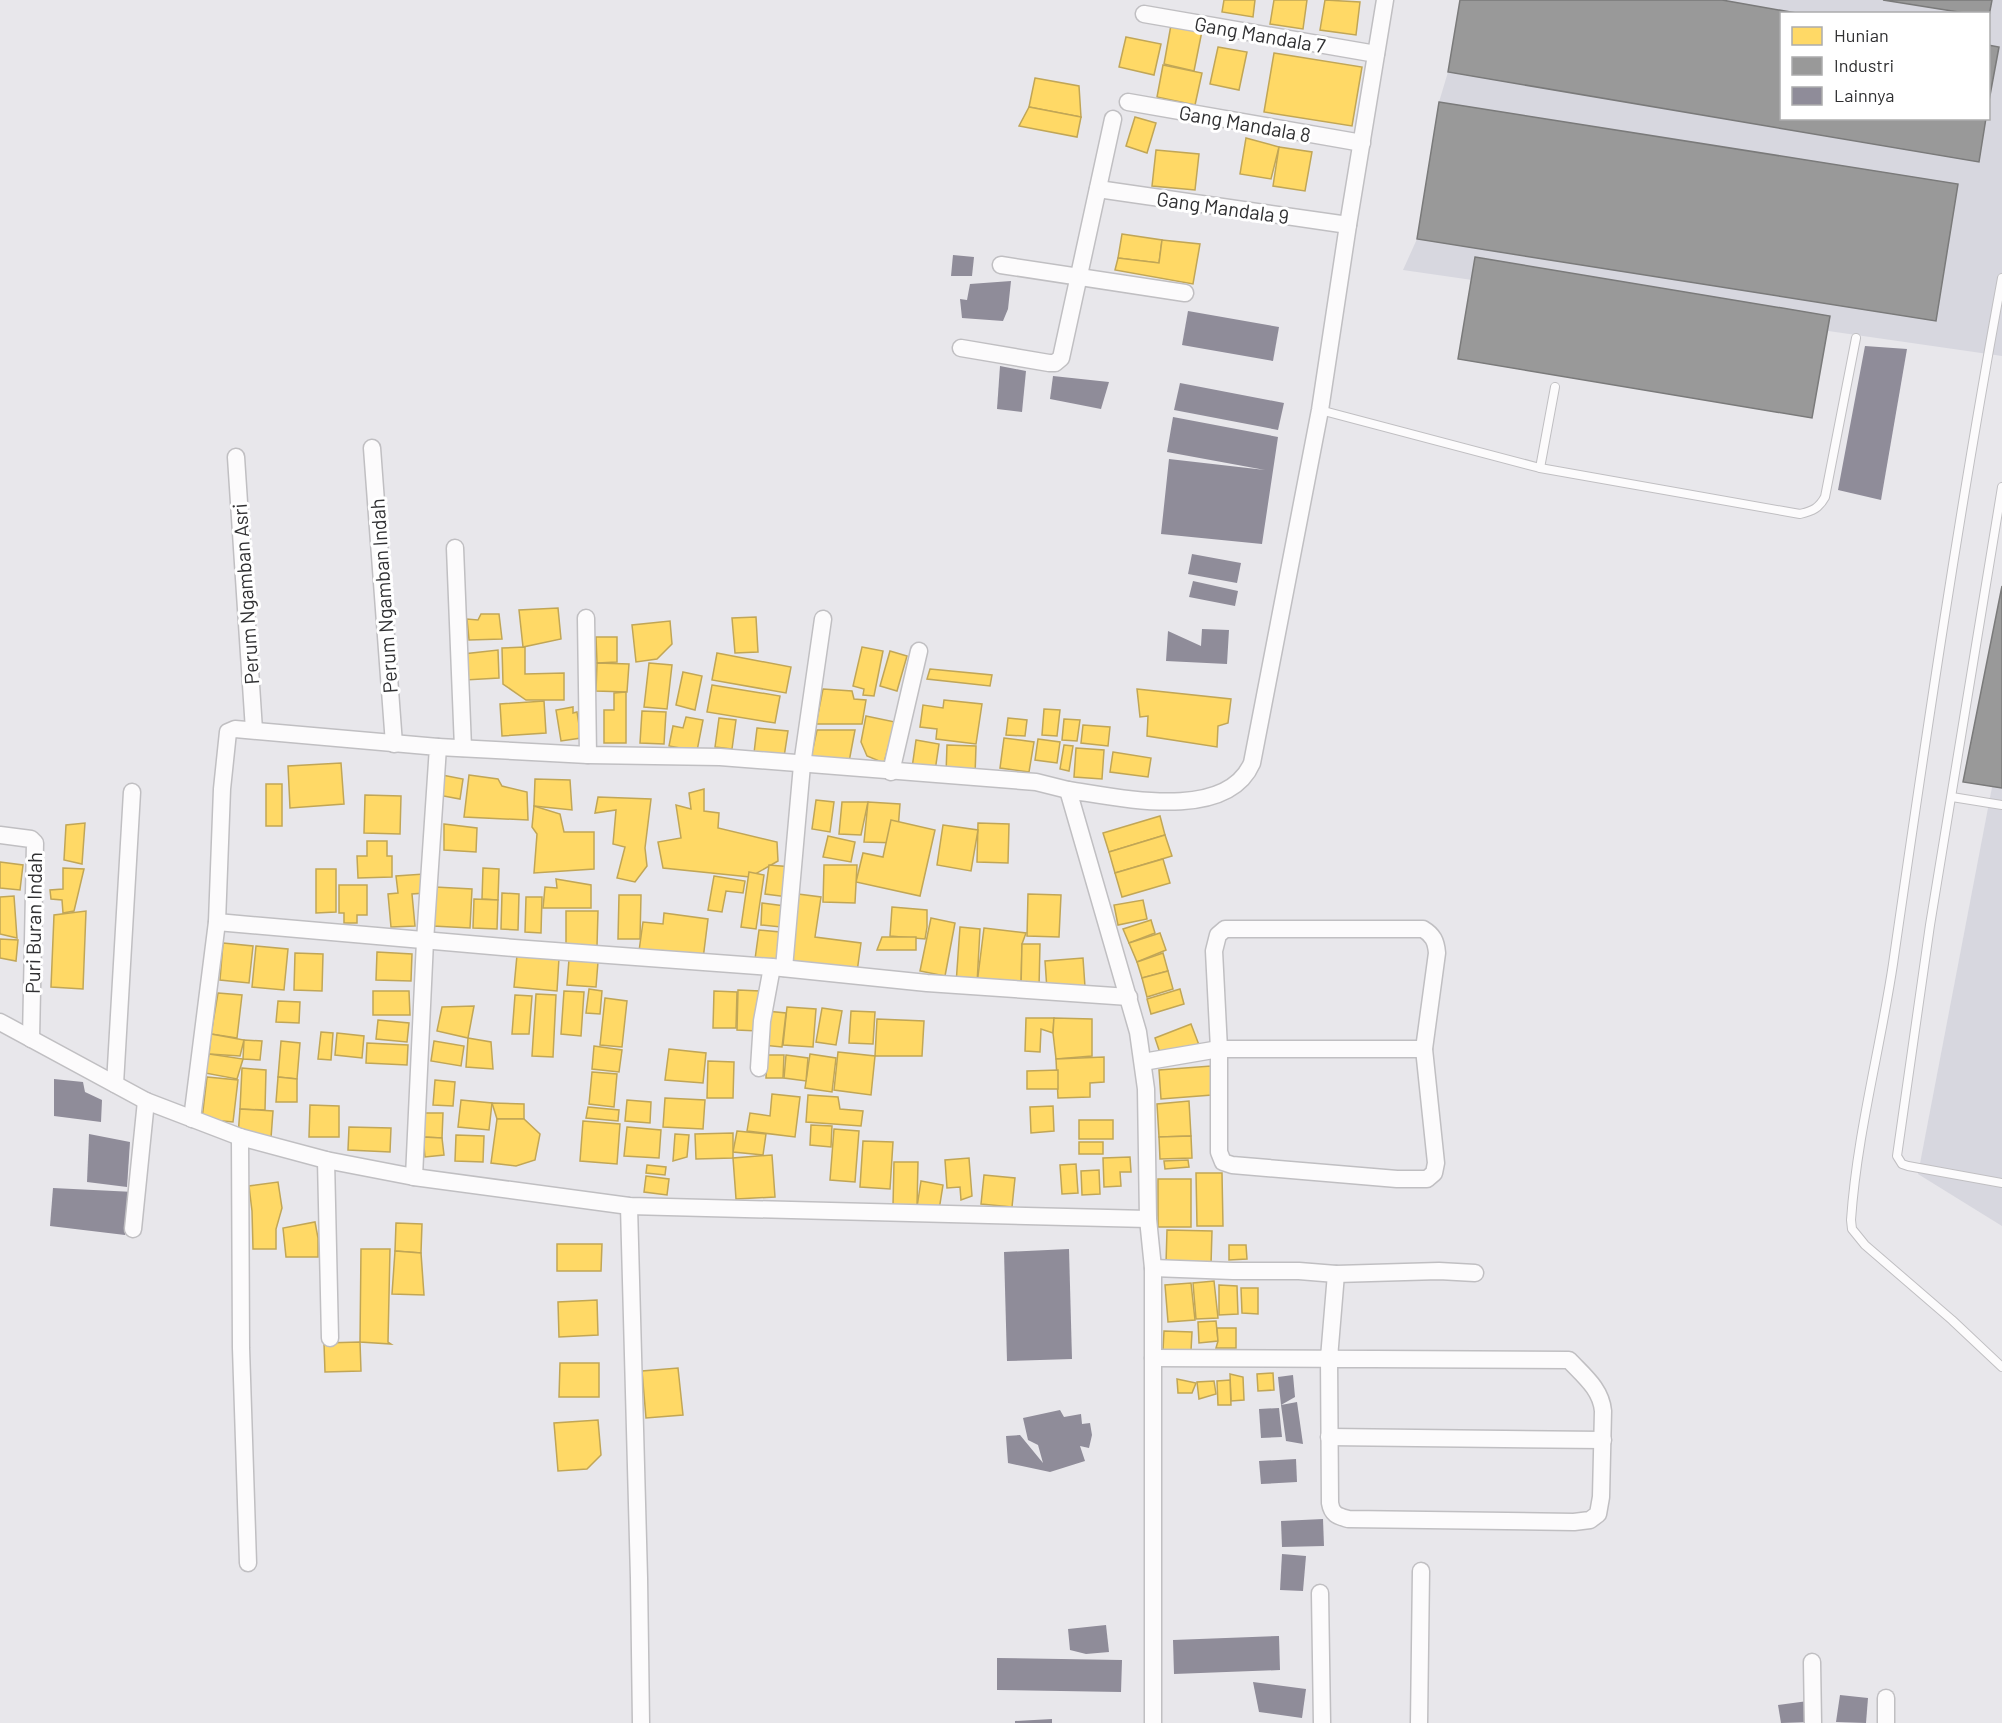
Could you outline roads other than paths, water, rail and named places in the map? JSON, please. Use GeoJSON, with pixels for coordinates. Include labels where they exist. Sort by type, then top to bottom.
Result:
{"type":"FeatureCollection","features":[{"type":"Feature","properties":{"kind":"street"},"geometry":{"type":"LineString","coordinates":[[192,1119],[217,922],[226,734],[231,730],[254,730],[438,747],[588,755],[720,757],[1028,781],[1068,790],[1167,803],[1209,797],[1234,784],[1248,772],[1252,763],[1320,410],[1385,0]]}},
{"type":"Feature","properties":{"kind":"street","name":"Gang Mandala 7"},"geometry":{"type":"LineString","coordinates":[[1144,15],[1377,54]]}},
{"type":"Feature","properties":{"kind":"street","name":"Gang Mandala 8"},"geometry":{"type":"LineString","coordinates":[[1128,102],[1362,143]]}},
{"type":"Feature","properties":{"kind":"street"},"geometry":{"type":"LineString","coordinates":[[962,348],[1055,363],[1062,358],[1113,119]]}},
{"type":"Feature","properties":{"kind":"street","name":"Gang Mandala 9"},"geometry":{"type":"LineString","coordinates":[[1098,189],[1348,225]]}},
{"type":"Feature","properties":{"kind":"street"},"geometry":{"type":"LineString","coordinates":[[1001,266],[1185,293]]}},
{"type":"Feature","properties":{"kind":"street","name":"Perum Ngamban Indah"},"geometry":{"type":"LineString","coordinates":[[372,448],[394,744]]}},
{"type":"Feature","properties":{"kind":"street","name":"Perum Ngamban Asri"},"geometry":{"type":"LineString","coordinates":[[236,457],[254,730]]}},
{"type":"Feature","properties":{"kind":"street"},"geometry":{"type":"LineString","coordinates":[[455,548],[463,748]]}},
{"type":"Feature","properties":{"kind":"street"},"geometry":{"type":"LineString","coordinates":[[586,618],[588,755]]}},
{"type":"Feature","properties":{"kind":"street"},"geometry":{"type":"LineString","coordinates":[[759,1068],[762,1022],[778,967],[802,765],[823,619]]}},
{"type":"Feature","properties":{"kind":"street"},"geometry":{"type":"LineString","coordinates":[[891,771],[919,651]]}},
{"type":"Feature","properties":{"kind":"street"},"geometry":{"type":"LineString","coordinates":[[414,1177],[425,941],[438,747]]}},
{"type":"Feature","properties":{"kind":"street"},"geometry":{"type":"LineString","coordinates":[[1068,790],[1129,997],[1138,1032],[1146,1089],[1148,1219],[1153,1268],[1154,1358],[1153,1723]]}},
{"type":"Feature","properties":{"kind":"street"},"geometry":{"type":"LineString","coordinates":[[115,1084],[132,792]]}},
{"type":"Feature","properties":{"kind":"street","name":"Puri Buran Indah"},"geometry":{"type":"LineString","coordinates":[[0,835],[31,839],[35,843],[31,1039]]}},
{"type":"Feature","properties":{"kind":"street"},"geometry":{"type":"LineString","coordinates":[[217,922],[425,941],[778,967],[927,983],[1129,997]]}},
{"type":"Feature","properties":{"kind":"street"},"geometry":{"type":"LineString","coordinates":[[1225,929],[1423,930],[1431,934],[1437,946],[1437,953],[1424,1048],[1436,1163],[1434,1173],[1427,1179],[1397,1179],[1232,1165],[1223,1162],[1218,1152],[1219,1049],[1214,951],[1218,935],[1225,929]]}},
{"type":"Feature","properties":{"kind":"street"},"geometry":{"type":"LineString","coordinates":[[0,1022],[146,1101],[240,1137],[326,1160],[414,1177],[629,1206],[1148,1219]]}},
{"type":"Feature","properties":{"kind":"street"},"geometry":{"type":"LineString","coordinates":[[1143,1062],[1219,1049],[1424,1048]]}},
{"type":"Feature","properties":{"kind":"street"},"geometry":{"type":"LineString","coordinates":[[133,1229],[146,1101]]}},
{"type":"Feature","properties":{"kind":"street"},"geometry":{"type":"LineString","coordinates":[[240,1137],[241,1348],[248,1563]]}},
{"type":"Feature","properties":{"kind":"street"},"geometry":{"type":"LineString","coordinates":[[326,1160],[330,1338]]}},
{"type":"Feature","properties":{"kind":"street"},"geometry":{"type":"LineString","coordinates":[[629,1206],[641,1723]]}},
{"type":"Feature","properties":{"kind":"street"},"geometry":{"type":"LineString","coordinates":[[1153,1268],[1336,1274],[1439,1271],[1475,1273]]}},
{"type":"Feature","properties":{"kind":"street"},"geometry":{"type":"LineString","coordinates":[[1154,1358],[1329,1358],[1569,1360],[1596,1388],[1602,1399],[1603,1440],[1601,1497],[1598,1514],[1590,1520],[1348,1520],[1331,1511],[1329,1358],[1336,1274]]}},
{"type":"Feature","properties":{"kind":"street"},"geometry":{"type":"LineString","coordinates":[[1329,1437],[1603,1440]]}},
{"type":"Feature","properties":{"kind":"street"},"geometry":{"type":"LineString","coordinates":[[1419,1723],[1421,1571]]}},
{"type":"Feature","properties":{"kind":"street"},"geometry":{"type":"LineString","coordinates":[[1320,1593],[1322,1723]]}},
{"type":"Feature","properties":{"kind":"street"},"geometry":{"type":"LineString","coordinates":[[1812,1662],[1814,1723]]}},
{"type":"Feature","properties":{"kind":"street"},"geometry":{"type":"LineString","coordinates":[[1886,1698],[1886,1723]]}},
{"type":"Feature","properties":{"kind":"lane"},"geometry":{"type":"LineString","coordinates":[[2002,278],[1959,525],[1892,969],[1859,1154],[1851,1220],[1852,1229],[1865,1245],[1952,1320],[2002,1367]]}},
{"type":"Feature","properties":{"kind":"lane"},"geometry":{"type":"LineString","coordinates":[[1320,410],[1540,468],[1800,514],[1814,511],[1825,497],[1856,338]]}},
{"type":"Feature","properties":{"kind":"lane"},"geometry":{"type":"LineString","coordinates":[[1540,468],[1555,387]]}},
{"type":"Feature","properties":{"kind":"lane"},"geometry":{"type":"LineString","coordinates":[[2002,487],[1930,925],[1897,1155],[1902,1164],[1908,1166],[2002,1183]]}},
{"type":"Feature","properties":{"kind":"lane"},"geometry":{"type":"LineString","coordinates":[[1952,797],[2002,805]]}}]}
